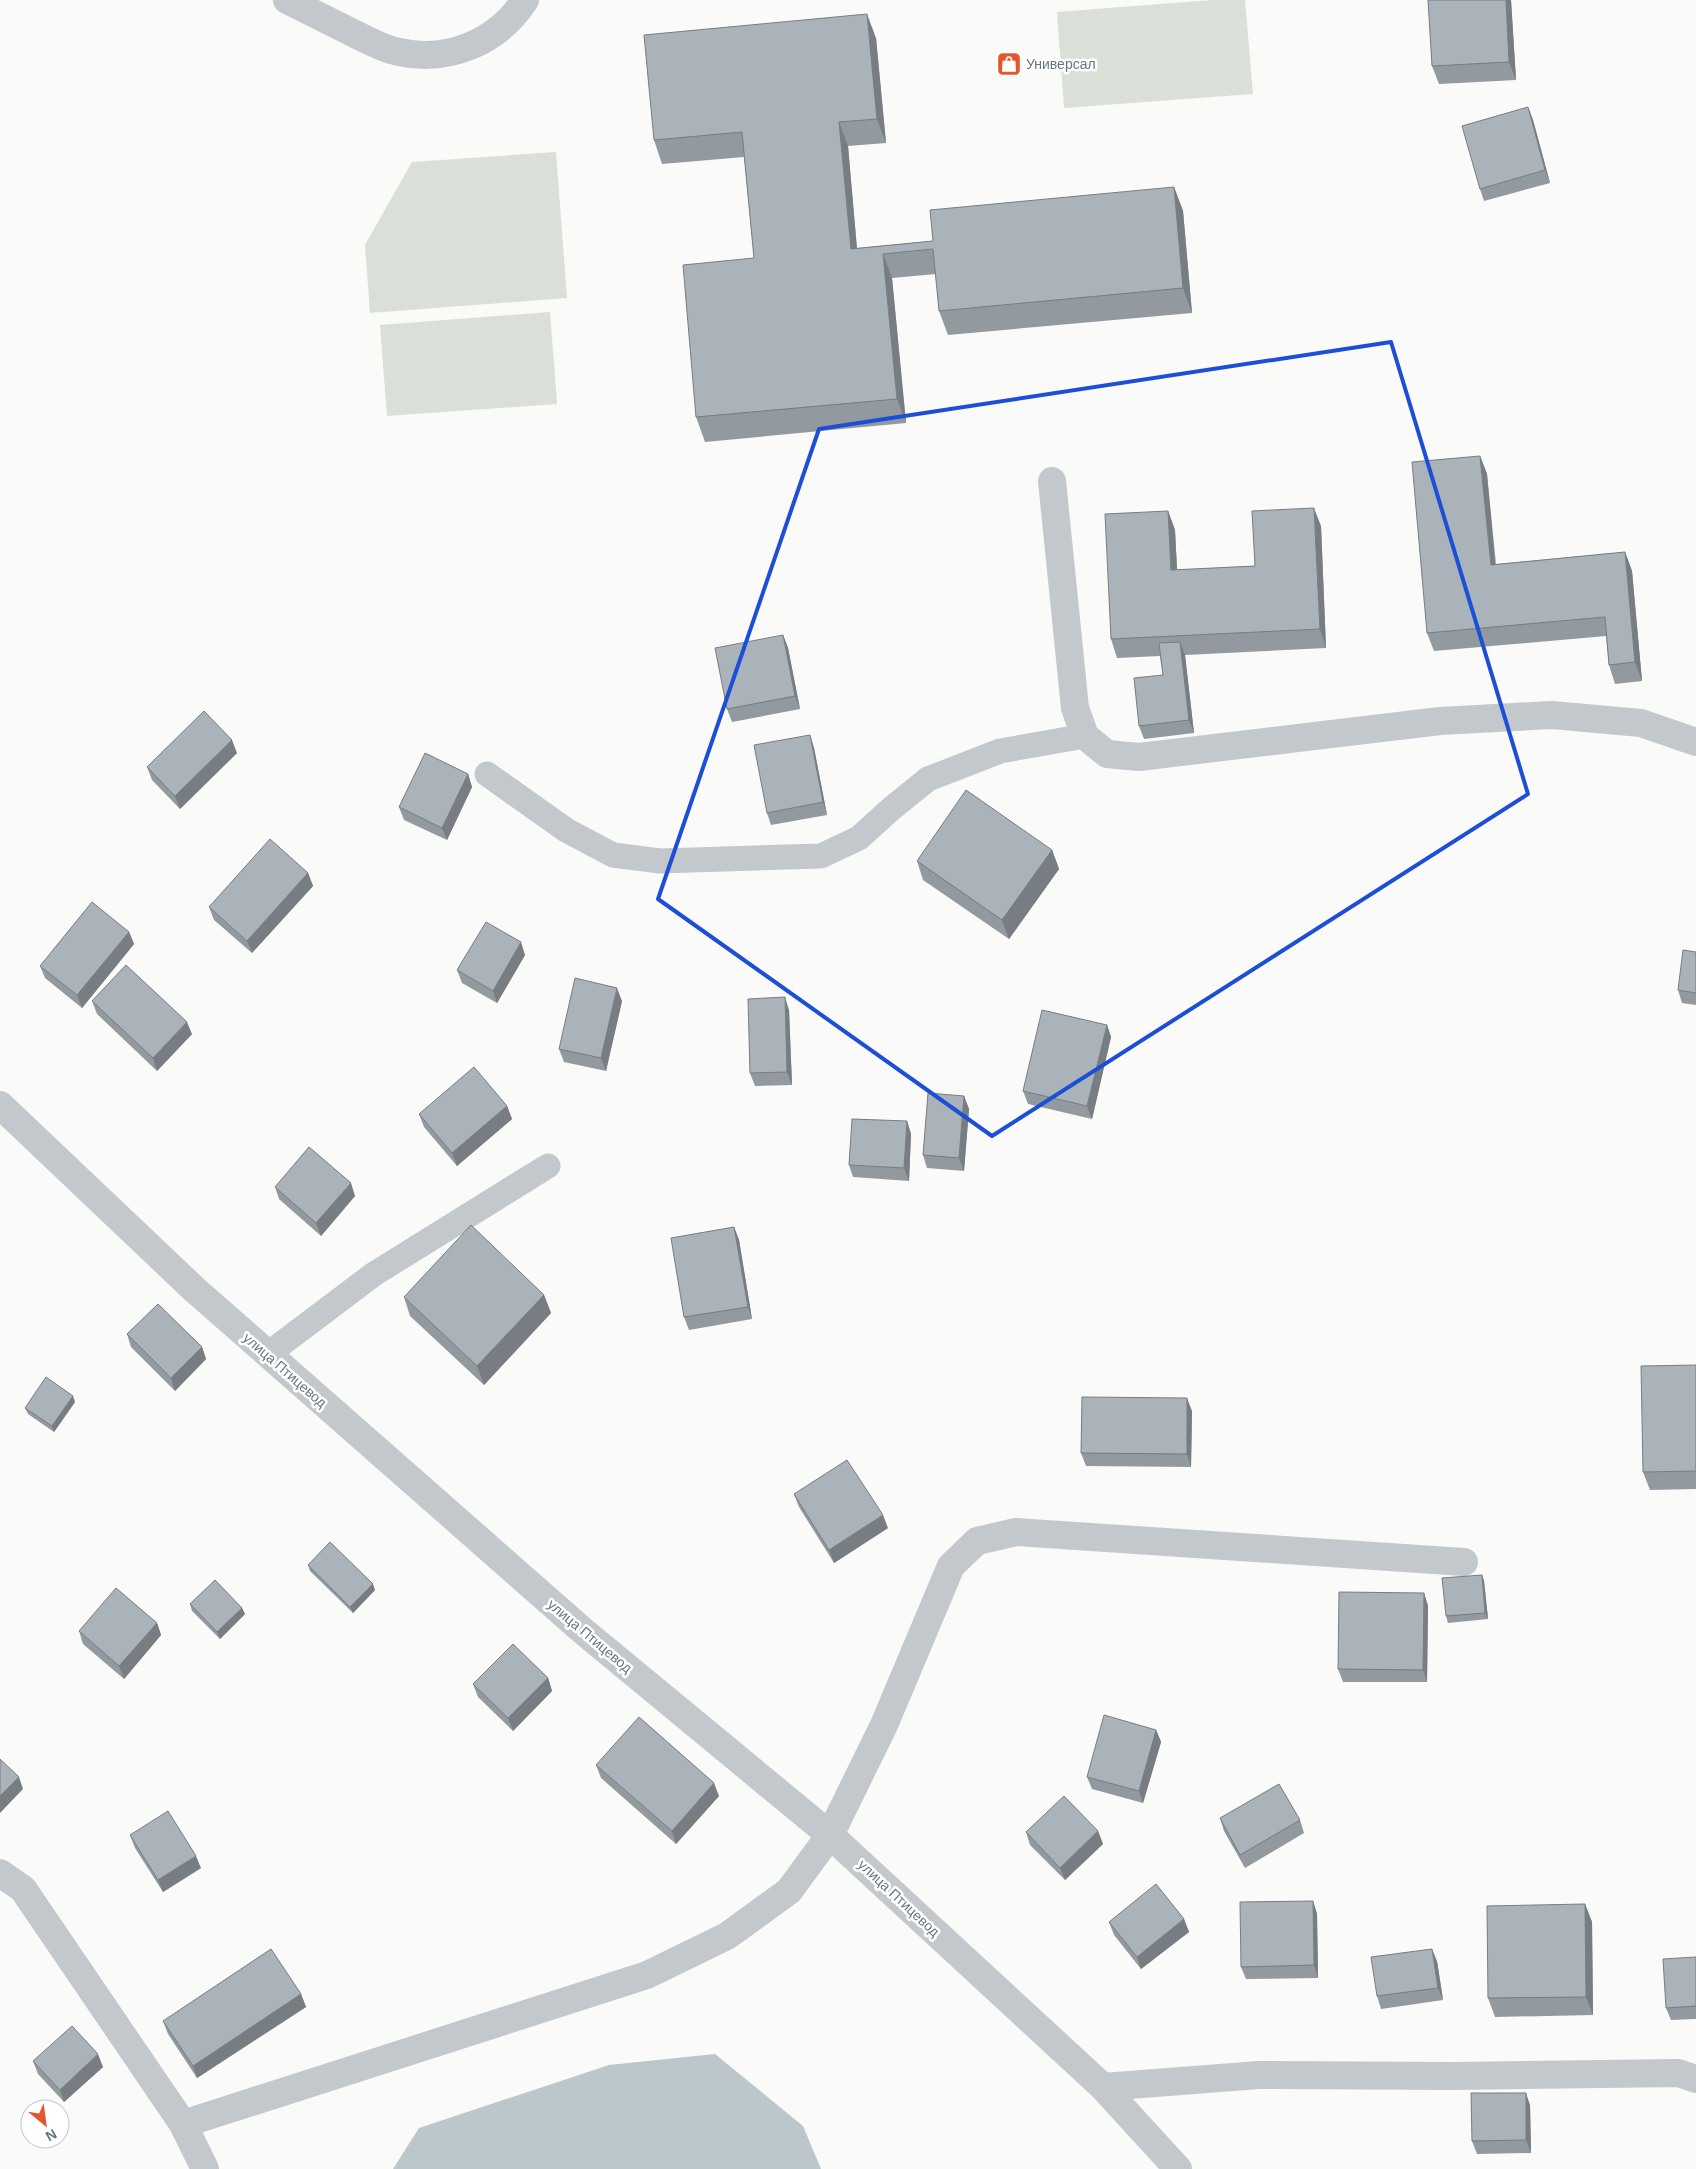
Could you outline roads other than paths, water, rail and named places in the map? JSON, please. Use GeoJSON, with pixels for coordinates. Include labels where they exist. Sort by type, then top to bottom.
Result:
{"type":"FeatureCollection","features":[{"type":"Feature","properties":{"kind":"street"},"geometry":{"type":"LineString","coordinates":[[287,0],[373,43],[398,52],[424,55],[450,53],[475,45],[498,32],[517,13],[526,0]]}},
{"type":"Feature","properties":{"kind":"street"},"geometry":{"type":"LineString","coordinates":[[1052,481],[1075,708],[1085,736],[1107,754],[1139,757],[1440,722],[1552,715],[1641,723],[1696,742]]}},
{"type":"Feature","properties":{"kind":"street","name":"улица Птицевод"},"geometry":{"type":"LineString","coordinates":[[0,1105],[194,1290],[583,1631],[830,1835],[1103,2087],[1178,2169]]}},
{"type":"Feature","properties":{"kind":"street"},"geometry":{"type":"LineString","coordinates":[[183,2124],[647,1975],[727,1936],[789,1891],[830,1835],[884,1725],[951,1566],[977,1541],[1016,1532],[1464,1562]]}},
{"type":"Feature","properties":{"kind":"street"},"geometry":{"type":"LineString","coordinates":[[0,1873],[23,1889],[183,2124],[205,2169]]}},
{"type":"Feature","properties":{"kind":"street"},"geometry":{"type":"LineString","coordinates":[[1103,2087],[1259,2075],[1453,2076],[1678,2073],[1696,2079]]}},
{"type":"Feature","properties":{"kind":"lane"},"geometry":{"type":"LineString","coordinates":[[487,774],[566,830],[613,855],[660,861],[821,856],[859,838],[928,779],[1000,751],[1085,736]]}},
{"type":"Feature","properties":{"kind":"lane"},"geometry":{"type":"LineString","coordinates":[[268,1354],[374,1274],[548,1166]]}},
{"type":"Feature","properties":{"kind":"place","name":"Универсал"},"geometry":{"type":"Point","coordinates":[1009,64]}}]}
